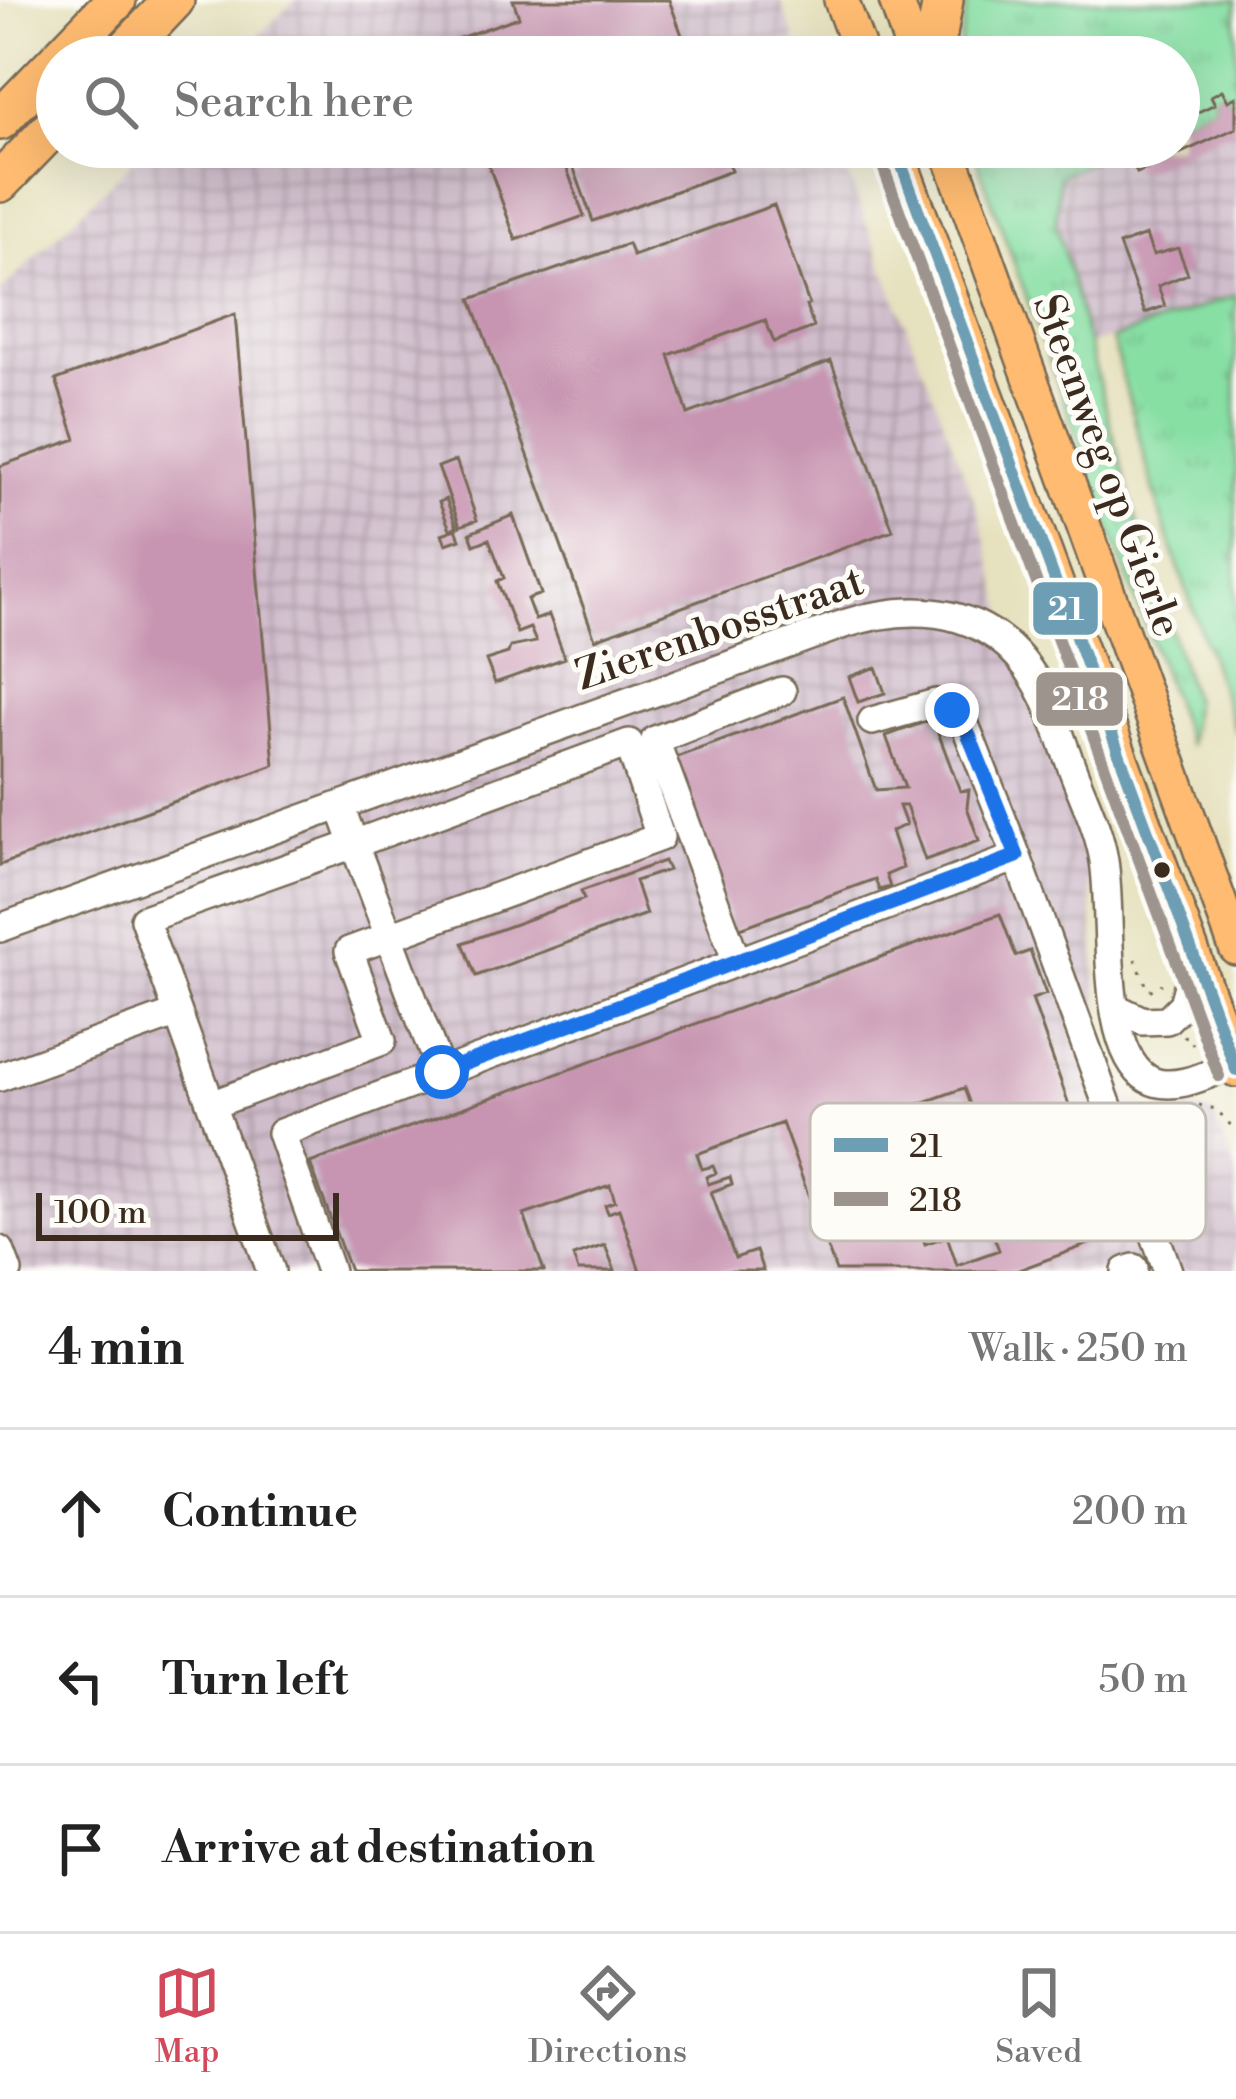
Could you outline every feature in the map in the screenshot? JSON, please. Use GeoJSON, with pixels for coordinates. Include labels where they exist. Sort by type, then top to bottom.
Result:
{"type":"FeatureCollection","features":[{"type":"Feature","properties":{"kind":"highway"},"geometry":{"type":"LineString","coordinates":[[81,36],[116,0]]}},
{"type":"Feature","properties":{"kind":"highway"},"geometry":{"type":"LineString","coordinates":[[140,36],[174,0]]}},
{"type":"Feature","properties":{"kind":"highway"},"geometry":{"type":"LineString","coordinates":[[937,36],[943,0]]}},
{"type":"Feature","properties":{"kind":"highway"},"geometry":{"type":"LineString","coordinates":[[0,120],[36,83]]}},
{"type":"Feature","properties":{"kind":"highway"},"geometry":{"type":"LineString","coordinates":[[0,182],[36,145]]}},
{"type":"Feature","properties":{"kind":"main road"},"geometry":{"type":"LineString","coordinates":[[841,0],[854,36]]}},
{"type":"Feature","properties":{"kind":"main road"},"geometry":{"type":"LineString","coordinates":[[896,0],[908,36]]}},
{"type":"Feature","properties":{"kind":"main road"},"geometry":{"type":"LineString","coordinates":[[904,168],[1235,1065]]}},
{"type":"Feature","properties":{"kind":"main road","name":"Steenweg op Gierle"},"geometry":{"type":"LineString","coordinates":[[955,168],[1236,948]]}},
{"type":"Feature","properties":{"kind":"street","name":"Zierenbosstraat"},"geometry":{"type":"LineString","coordinates":[[0,928],[876,614],[909,609],[966,620],[984,630],[1022,663],[1043,694],[1100,841],[1115,1008],[1126,1058],[1156,1083],[1189,1080],[1235,1065]]}},
{"type":"Feature","properties":{"kind":"street"},"geometry":{"type":"LineString","coordinates":[[737,962],[655,740],[782,691]]}},
{"type":"Feature","properties":{"kind":"street"},"geometry":{"type":"LineString","coordinates":[[872,721],[936,703],[962,718],[1107,1103]]}},
{"type":"Feature","properties":{"kind":"street"},"geometry":{"type":"LineString","coordinates":[[211,1105],[382,1041],[349,951],[660,837],[616,707]]}},
{"type":"Feature","properties":{"kind":"street"},"geometry":{"type":"LineString","coordinates":[[144,919],[629,743]]}},
{"type":"Feature","properties":{"kind":"street"},"geometry":{"type":"LineString","coordinates":[[340,806],[442,1072]]}},
{"type":"Feature","properties":{"kind":"street"},"geometry":{"type":"LineString","coordinates":[[330,1271],[280,1133],[1017,856]]}},
{"type":"Feature","properties":{"kind":"street"},"geometry":{"type":"LineString","coordinates":[[130,881],[271,1271]]}},
{"type":"Feature","properties":{"kind":"street"},"geometry":{"type":"LineString","coordinates":[[1115,1008],[1143,1022],[1168,1020],[1183,1004],[1195,961]]}},
{"type":"Feature","properties":{"kind":"street"},"geometry":{"type":"LineString","coordinates":[[0,1076],[178,1013]]}},
{"type":"Feature","properties":{"kind":"street"},"geometry":{"type":"LineString","coordinates":[[1157,1241],[1168,1271]]}},
{"type":"Feature","properties":{"kind":"street"},"geometry":{"type":"LineString","coordinates":[[0,1250],[8,1271]]}},
{"type":"Feature","properties":{"kind":"path"},"geometry":{"type":"LineString","coordinates":[[1190,1038],[1198,1057]]}},
{"type":"Feature","properties":{"kind":"shaded area"},"geometry":{"type":"Polygon","coordinates":[[[295,0],[780,0],[794,36],[259,36],[295,0]]]}},
{"type":"Feature","properties":{"kind":"shaded area"},"geometry":{"type":"Polygon","coordinates":[[[1222,90],[1228,100],[1236,97],[1236,295],[1089,345],[1056,224],[1058,177],[1077,168],[1200,168],[1200,122],[1215,104],[1211,96],[1222,90]]]}},
{"type":"Feature","properties":{"kind":"shaded area"},"geometry":{"type":"Polygon","coordinates":[[[126,168],[845,168],[978,510],[1008,626],[1088,863],[1106,1053],[1122,1090],[1138,1103],[810,1103],[810,1241],[1206,1241],[1206,1113],[1214,1115],[1236,1171],[1236,1271],[0,1271],[0,292],[126,168]]]}},
{"type":"Feature","properties":{"kind":"green space"},"geometry":{"type":"Polygon","coordinates":[[[968,0],[1236,0],[1236,97],[1228,101],[1222,91],[1211,96],[1215,104],[1200,111],[1200,36],[961,36],[968,0]]]}},
{"type":"Feature","properties":{"kind":"green space"},"geometry":{"type":"Polygon","coordinates":[[[980,168],[1076,168],[1059,176],[1056,224],[1139,530],[1193,701],[1189,746],[980,168]]]}},
{"type":"Feature","properties":{"kind":"green space"},"geometry":{"type":"Polygon","coordinates":[[[1236,295],[1236,733],[1162,520],[1112,339],[1236,295]]]}},
{"type":"Feature","properties":{"kind":"building"},"geometry":{"type":"Polygon","coordinates":[[[513,0],[669,0],[682,36],[465,36],[519,17],[513,0]]]}},
{"type":"Feature","properties":{"kind":"building"},"geometry":{"type":"Polygon","coordinates":[[[1222,90],[1228,101],[1236,97],[1236,128],[1200,144],[1200,111],[1215,104],[1211,96],[1222,90]]]}},
{"type":"Feature","properties":{"kind":"building"},"geometry":{"type":"Polygon","coordinates":[[[490,168],[567,168],[584,216],[516,240],[490,168]]]}},
{"type":"Feature","properties":{"kind":"building"},"geometry":{"type":"Polygon","coordinates":[[[574,168],[731,171],[593,221],[574,168]]]}},
{"type":"Feature","properties":{"kind":"building"},"geometry":{"type":"Polygon","coordinates":[[[774,205],[814,327],[774,342],[765,320],[669,355],[688,414],[831,361],[893,530],[595,639],[471,299],[628,244],[633,256],[774,205]]]}},
{"type":"Feature","properties":{"kind":"building"},"geometry":{"type":"Polygon","coordinates":[[[1146,235],[1153,255],[1178,248],[1188,274],[1158,286],[1165,306],[1145,313],[1119,245],[1146,235]]]}},
{"type":"Feature","properties":{"kind":"building"},"geometry":{"type":"Polygon","coordinates":[[[235,314],[274,765],[0,865],[0,466],[76,439],[56,380],[235,314]]]}},
{"type":"Feature","properties":{"kind":"building"},"geometry":{"type":"Polygon","coordinates":[[[456,460],[477,520],[460,526],[438,467],[456,460]]]}},
{"type":"Feature","properties":{"kind":"building"},"geometry":{"type":"Polygon","coordinates":[[[446,499],[457,527],[450,529],[439,502],[446,499]]]}},
{"type":"Feature","properties":{"kind":"building"},"geometry":{"type":"Polygon","coordinates":[[[513,515],[541,594],[527,599],[535,620],[549,615],[565,658],[495,683],[486,660],[508,653],[510,647],[536,642],[530,628],[517,633],[497,581],[504,578],[489,539],[474,545],[470,533],[513,515]]]}},
{"type":"Feature","properties":{"kind":"building"},"geometry":{"type":"Polygon","coordinates":[[[456,529],[460,539],[446,544],[442,534],[456,529]]]}},
{"type":"Feature","properties":{"kind":"building"},"geometry":{"type":"Polygon","coordinates":[[[876,667],[885,693],[858,702],[849,677],[876,667]]]}},
{"type":"Feature","properties":{"kind":"building"},"geometry":{"type":"Polygon","coordinates":[[[843,697],[876,790],[905,788],[886,736],[933,719],[960,791],[969,790],[967,807],[979,841],[925,860],[906,806],[899,806],[906,825],[891,831],[903,868],[886,875],[890,887],[879,890],[875,879],[735,930],[671,759],[843,697]]]}},
{"type":"Feature","properties":{"kind":"building"},"geometry":{"type":"Polygon","coordinates":[[[664,861],[668,870],[635,881],[646,914],[476,976],[463,943],[584,899],[581,891],[664,861]]]}},
{"type":"Feature","properties":{"kind":"building"},"geometry":{"type":"Polygon","coordinates":[[[1000,914],[1016,956],[1030,951],[1046,994],[1032,999],[1068,1103],[969,1103],[964,1088],[922,1103],[810,1103],[810,1200],[782,1123],[697,1154],[702,1169],[713,1166],[716,1173],[706,1177],[708,1184],[730,1177],[732,1184],[711,1192],[735,1258],[756,1251],[763,1271],[640,1271],[619,1209],[608,1213],[605,1205],[615,1201],[610,1185],[524,1215],[544,1271],[350,1271],[310,1163],[1000,914]]]}},
{"type":"Feature","properties":{"kind":"building"},"geometry":{"type":"Polygon","coordinates":[[[825,1241],[949,1241],[957,1265],[999,1250],[996,1241],[1097,1241],[1016,1271],[836,1271],[825,1241]]]}},
{"type":"Feature","properties":{"kind":"building"},"geometry":{"type":"Polygon","coordinates":[[[605,1245],[615,1271],[578,1271],[573,1256],[605,1245]]]}},
{"type":"Feature","properties":{"kind":"transit line","name":"218"},"geometry":{"type":"LineString","coordinates":[[884,168],[1219,1076]]}},
{"type":"Feature","properties":{"kind":"transit line","name":"21"},"geometry":{"type":"LineString","coordinates":[[903,168],[1236,1070]]}},
{"type":"Feature","properties":{"kind":"route"},"geometry":{"type":"LineString","coordinates":[[442,1072],[1017,856],[962,718],[952,710]]}}]}
